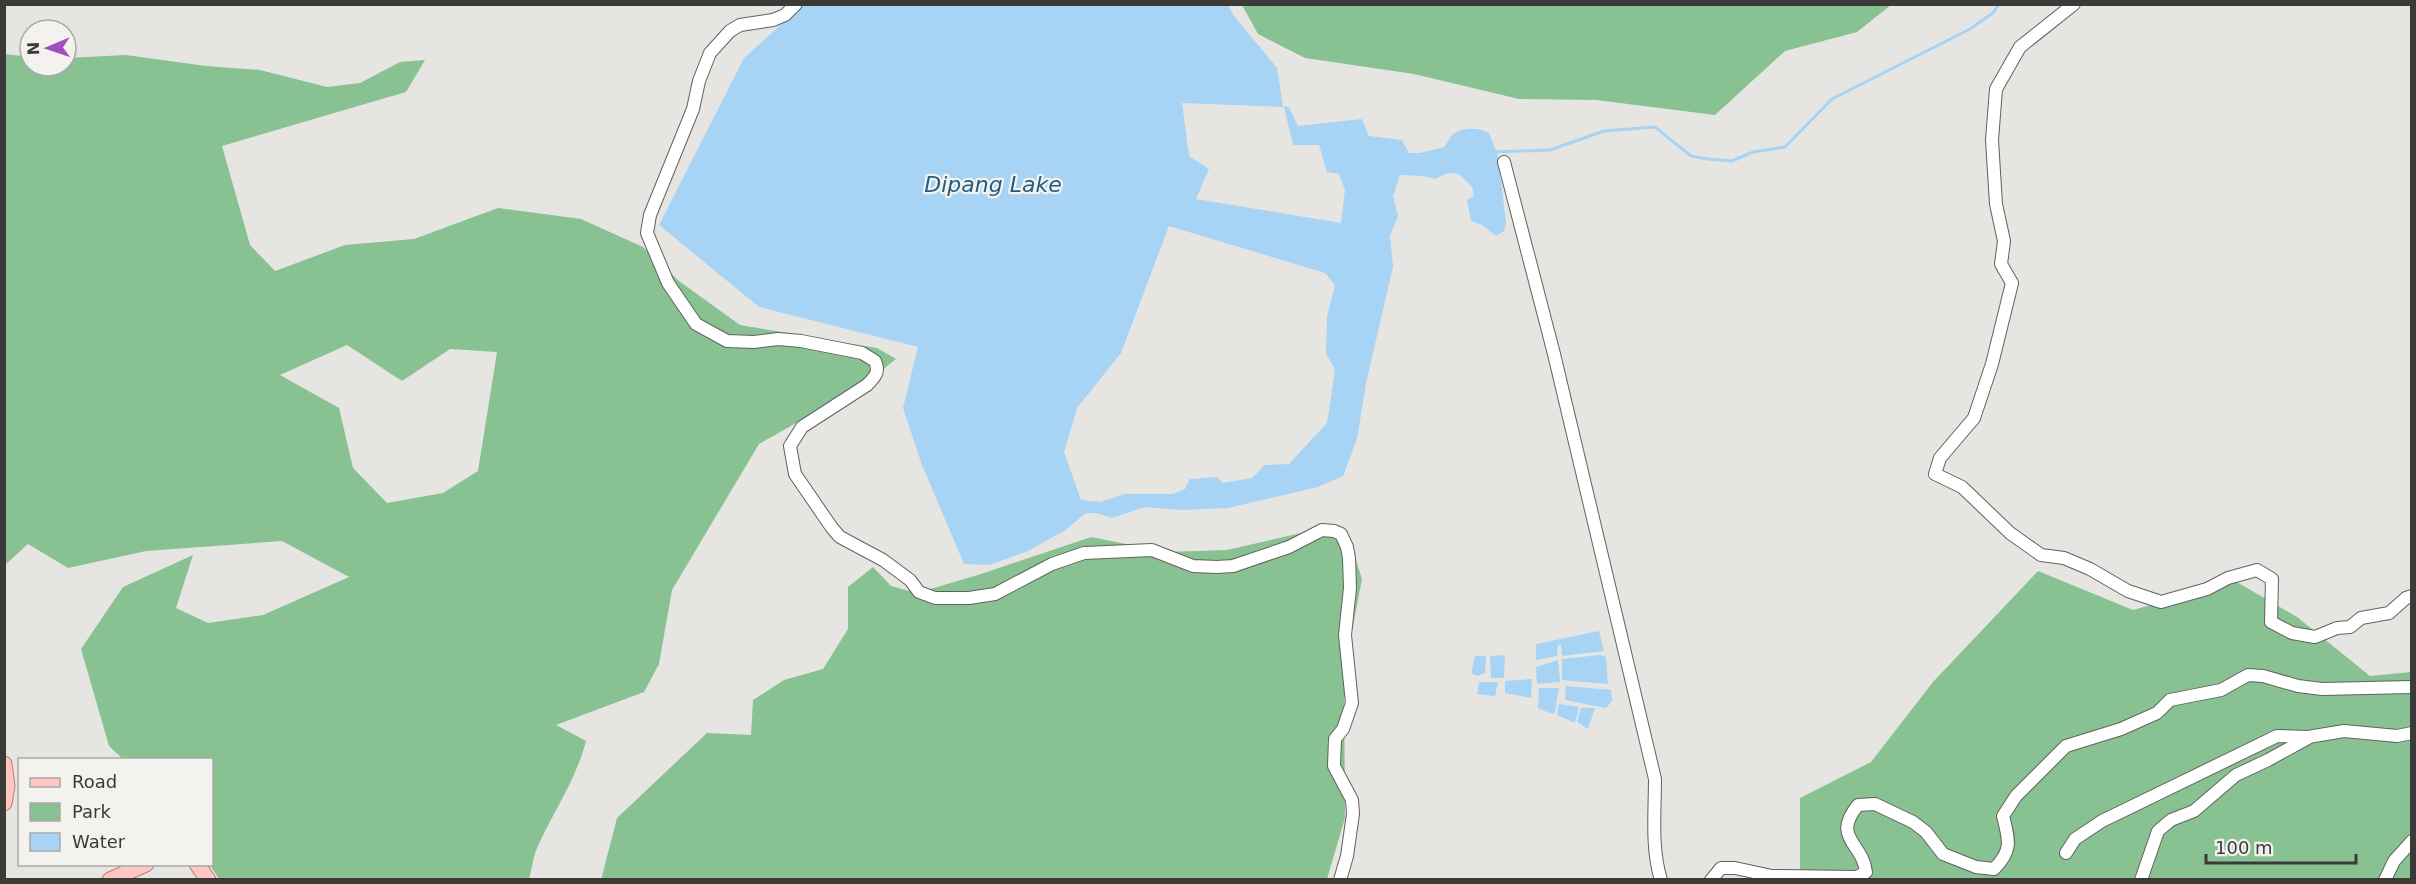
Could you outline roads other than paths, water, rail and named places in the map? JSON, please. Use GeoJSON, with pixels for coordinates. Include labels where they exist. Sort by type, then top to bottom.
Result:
{"type":"FeatureCollection","features":[{"type":"Feature","properties":{"kind":"main road"},"geometry":{"type":"LineString","coordinates":[[4,764],[7,786],[4,804]]}},
{"type":"Feature","properties":{"kind":"main road"},"geometry":{"type":"LineString","coordinates":[[110,879],[141,866]]}},
{"type":"Feature","properties":{"kind":"main road"},"geometry":{"type":"LineString","coordinates":[[198,866],[208,879]]}},
{"type":"Feature","properties":{"kind":"street"},"geometry":{"type":"LineString","coordinates":[[796,4],[785,15],[773,20],[740,25],[730,31],[710,53],[703,67],[693,109],[650,215],[647,233],[668,283],[696,324],[727,341],[754,342],[778,339],[801,341],[862,353],[875,361],[878,371],[876,377],[802,427],[790,446],[793,466],[805,490],[840,537],[883,560],[910,580],[919,592],[935,598],[969,598],[995,594],[1052,564],[1084,553],[1152,550],[1193,566],[1233,566],[1289,547],[1322,530],[1341,534],[1349,558],[1350,588],[1345,635],[1352,703],[1342,729],[1335,739],[1334,766],[1352,800],[1353,814],[1345,866],[1340,879]]}},
{"type":"Feature","properties":{"kind":"street"},"geometry":{"type":"LineString","coordinates":[[2074,4],[2020,47],[1996,89],[1992,140],[1996,204],[2004,241],[2001,264],[2012,283],[1992,364],[1974,418],[1940,458],[1935,474],[1962,487],[2010,533],[2041,555],[2064,558],[2090,568],[2128,591],[2161,602],[2207,589],[2228,578],[2257,570],[2272,579],[2271,622],[2292,633],[2315,638],[2337,628],[2350,627],[2361,618],[2389,613],[2406,598],[2412,596]]}},
{"type":"Feature","properties":{"kind":"street"},"geometry":{"type":"LineString","coordinates":[[1504,162],[1556,365],[1655,779],[1654,818],[1657,868],[1661,879]]}},
{"type":"Feature","properties":{"kind":"street"},"geometry":{"type":"LineString","coordinates":[[1711,879],[1721,868],[1735,868],[1772,876],[1857,877],[1866,872],[1865,863],[1852,845],[1847,829],[1850,815],[1858,805],[1875,804],[1913,822],[1926,831],[1943,854],[1976,867],[1994,869],[2006,857],[2009,841],[2003,816],[2016,796],[2066,746],[2121,729],[2157,712],[2170,700],[2221,690],[2248,675],[2263,676],[2298,687],[2322,689],[2412,687]]}},
{"type":"Feature","properties":{"kind":"street"},"geometry":{"type":"LineString","coordinates":[[2066,853],[2075,838],[2103,821],[2277,735],[2308,737],[2344,731],[2397,736],[2412,733]]}},
{"type":"Feature","properties":{"kind":"street"},"geometry":{"type":"LineString","coordinates":[[2141,879],[2158,831],[2171,820],[2194,811],[2236,775],[2308,737]]}},
{"type":"Feature","properties":{"kind":"street"},"geometry":{"type":"LineString","coordinates":[[2385,879],[2394,861],[2412,841]]}},
{"type":"Feature","properties":{"kind":"water","name":"Dipang Lake"},"geometry":{"type":"Polygon","coordinates":[[[804,4],[1228,5],[1234,16],[1277,68],[1283,106],[1289,107],[1298,126],[1362,119],[1369,136],[1402,140],[1409,153],[1420,153],[1444,147],[1452,135],[1460,130],[1475,129],[1489,133],[1498,156],[1506,223],[1504,231],[1496,236],[1482,225],[1471,221],[1467,200],[1474,196],[1472,187],[1459,174],[1448,173],[1435,179],[1400,175],[1393,196],[1398,216],[1390,236],[1393,267],[1366,383],[1357,439],[1343,476],[1318,487],[1228,508],[1182,510],[1145,507],[1112,518],[1096,513],[1086,513],[1064,531],[1026,552],[989,565],[964,564],[922,465],[903,408],[918,347],[759,307],[659,225],[744,58],[804,4]],[[1182,103],[1189,156],[1209,169],[1196,199],[1341,223],[1345,190],[1339,174],[1327,172],[1319,145],[1293,145],[1284,107],[1182,103]],[[1169,226],[1121,353],[1077,408],[1064,452],[1081,500],[1100,502],[1125,494],[1173,494],[1185,489],[1190,479],[1218,477],[1222,483],[1252,478],[1265,465],[1289,464],[1327,423],[1335,370],[1326,353],[1327,317],[1335,285],[1325,273],[1169,226]]]}},
{"type":"Feature","properties":{"kind":"water"},"geometry":{"type":"Polygon","coordinates":[[[1599,631],[1604,651],[1562,656],[1561,645],[1558,645],[1557,656],[1536,660],[1536,644],[1599,631]]]}},
{"type":"Feature","properties":{"kind":"water"},"geometry":{"type":"Polygon","coordinates":[[[1505,655],[1504,678],[1491,678],[1490,656],[1505,655]]]}},
{"type":"Feature","properties":{"kind":"water"},"geometry":{"type":"Polygon","coordinates":[[[1600,655],[1606,657],[1608,684],[1562,680],[1562,659],[1600,655]]]}},
{"type":"Feature","properties":{"kind":"water"},"geometry":{"type":"Polygon","coordinates":[[[1475,656],[1486,656],[1485,673],[1477,676],[1471,673],[1475,656]]]}},
{"type":"Feature","properties":{"kind":"water"},"geometry":{"type":"Polygon","coordinates":[[[1558,660],[1560,682],[1537,684],[1536,667],[1558,660]]]}},
{"type":"Feature","properties":{"kind":"water"},"geometry":{"type":"Polygon","coordinates":[[[1532,679],[1531,698],[1505,693],[1505,681],[1532,679]]]}},
{"type":"Feature","properties":{"kind":"water"},"geometry":{"type":"Polygon","coordinates":[[[1479,682],[1498,682],[1495,696],[1477,694],[1479,682]]]}},
{"type":"Feature","properties":{"kind":"water"},"geometry":{"type":"Polygon","coordinates":[[[1566,686],[1611,690],[1612,701],[1606,708],[1565,700],[1566,686]]]}},
{"type":"Feature","properties":{"kind":"water"},"geometry":{"type":"Polygon","coordinates":[[[1539,688],[1559,688],[1555,712],[1552,714],[1538,708],[1539,688]]]}},
{"type":"Feature","properties":{"kind":"water"},"geometry":{"type":"Polygon","coordinates":[[[1559,704],[1579,707],[1575,723],[1557,715],[1559,704]]]}},
{"type":"Feature","properties":{"kind":"water"},"geometry":{"type":"Polygon","coordinates":[[[1581,708],[1595,708],[1588,729],[1577,722],[1581,708]]]}},
{"type":"Feature","properties":{"kind":"waterway"},"geometry":{"type":"LineString","coordinates":[[1494,152],[1550,150],[1604,131],[1655,127],[1691,156],[1707,159],[1732,161],[1753,152],[1785,147],[1832,99],[1970,29],[1993,13],[1999,4]]}}]}
